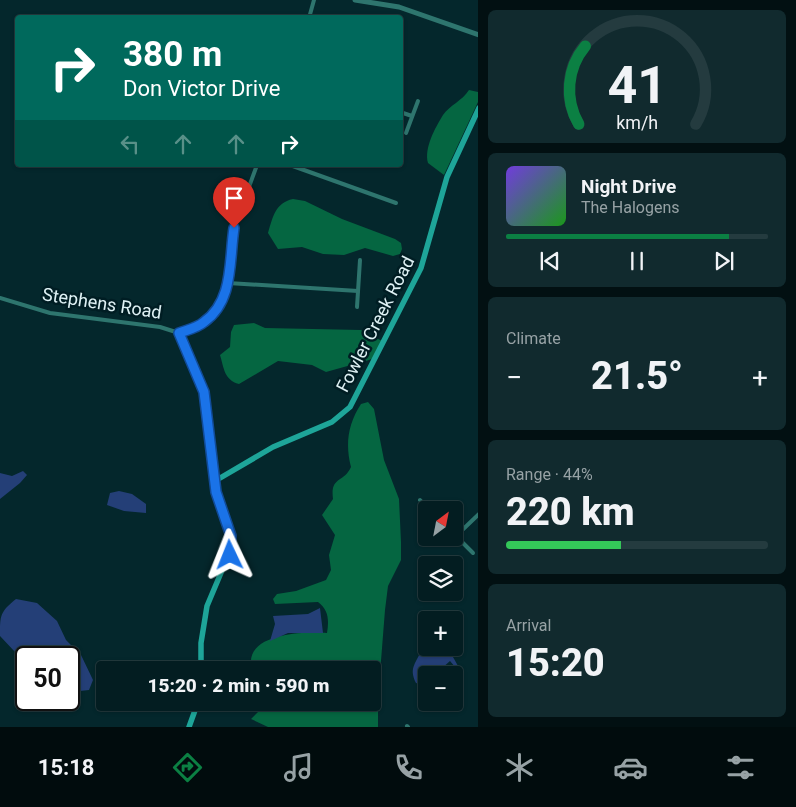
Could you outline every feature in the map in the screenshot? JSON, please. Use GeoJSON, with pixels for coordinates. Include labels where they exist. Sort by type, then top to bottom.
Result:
{"type":"FeatureCollection","features":[{"type":"Feature","properties":{"kind":"main road","name":"Fowler Creek Road"},"geometry":{"type":"LineString","coordinates":[[215,481],[273,447],[332,422],[350,407],[421,268],[444,185],[478,108]]}},
{"type":"Feature","properties":{"kind":"main road","name":"Stephens Road"},"geometry":{"type":"LineString","coordinates":[[201,661],[207,606],[230,555],[232,542],[215,481]]}},
{"type":"Feature","properties":{"kind":"main road"},"geometry":{"type":"LineString","coordinates":[[189,727],[195,711]]}},
{"type":"Feature","properties":{"kind":"street"},"geometry":{"type":"LineString","coordinates":[[310,15],[314,0]]}},
{"type":"Feature","properties":{"kind":"street"},"geometry":{"type":"LineString","coordinates":[[355,0],[399,7],[478,35]]}},
{"type":"Feature","properties":{"kind":"street"},"geometry":{"type":"LineString","coordinates":[[406,133],[418,100]]}},
{"type":"Feature","properties":{"kind":"street"},"geometry":{"type":"LineString","coordinates":[[403,113],[412,116]]}},
{"type":"Feature","properties":{"kind":"street"},"geometry":{"type":"LineString","coordinates":[[179,333],[197,326],[210,316],[220,302],[228,283],[234,228],[256,167]]}},
{"type":"Feature","properties":{"kind":"street"},"geometry":{"type":"LineString","coordinates":[[296,167],[396,203]]}},
{"type":"Feature","properties":{"kind":"street"},"geometry":{"type":"LineString","coordinates":[[357,307],[360,260]]}},
{"type":"Feature","properties":{"kind":"street"},"geometry":{"type":"LineString","coordinates":[[228,283],[358,291]]}},
{"type":"Feature","properties":{"kind":"street","name":"Stephens Road"},"geometry":{"type":"LineString","coordinates":[[0,298],[50,313],[160,327],[179,333],[203,387],[215,481]]}},
{"type":"Feature","properties":{"kind":"street"},"geometry":{"type":"LineString","coordinates":[[463,528],[478,514]]}},
{"type":"Feature","properties":{"kind":"street"},"geometry":{"type":"LineString","coordinates":[[463,543],[473,553]]}},
{"type":"Feature","properties":{"kind":"green space"},"geometry":{"type":"Polygon","coordinates":[[[469,90],[478,92],[478,102],[444,175],[428,163],[429,145],[443,115],[469,90]]]}},
{"type":"Feature","properties":{"kind":"green space"},"geometry":{"type":"Polygon","coordinates":[[[293,199],[305,201],[342,219],[395,239],[401,243],[402,249],[400,254],[393,256],[365,248],[344,255],[323,254],[302,247],[278,249],[268,233],[273,216],[278,207],[293,199]]]}},
{"type":"Feature","properties":{"kind":"green space"},"geometry":{"type":"Polygon","coordinates":[[[254,323],[265,328],[361,330],[384,342],[376,357],[369,360],[326,372],[312,365],[278,361],[239,384],[230,380],[227,376],[220,355],[230,347],[231,332],[234,325],[254,323]]]}},
{"type":"Feature","properties":{"kind":"green space"},"geometry":{"type":"Polygon","coordinates":[[[368,402],[374,409],[384,460],[399,499],[401,560],[388,586],[381,661],[252,661],[253,654],[259,646],[268,640],[293,634],[327,633],[327,616],[322,605],[318,602],[275,604],[273,599],[277,594],[296,591],[326,580],[331,570],[329,555],[335,535],[322,515],[333,499],[336,483],[345,476],[351,467],[348,450],[349,434],[353,419],[361,404],[368,402]]]}},
{"type":"Feature","properties":{"kind":"green space"},"geometry":{"type":"Polygon","coordinates":[[[259,711],[378,711],[378,727],[268,727],[251,719],[259,711]]]}},
{"type":"Feature","properties":{"kind":"water"},"geometry":{"type":"Polygon","coordinates":[[[23,471],[27,475],[0,499],[0,473],[12,476],[23,471]]]}},
{"type":"Feature","properties":{"kind":"water"},"geometry":{"type":"Polygon","coordinates":[[[119,491],[132,494],[146,504],[146,513],[124,511],[107,505],[110,493],[119,491]]]}},
{"type":"Feature","properties":{"kind":"water"},"geometry":{"type":"Polygon","coordinates":[[[16,599],[37,603],[57,621],[66,640],[72,646],[15,646],[15,652],[0,636],[2,614],[16,599]]]}},
{"type":"Feature","properties":{"kind":"water"},"geometry":{"type":"Polygon","coordinates":[[[320,608],[323,633],[288,633],[270,641],[275,624],[273,616],[308,614],[320,608]]]}},
{"type":"Feature","properties":{"kind":"water"},"geometry":{"type":"Polygon","coordinates":[[[80,654],[93,680],[89,690],[80,691],[80,654]]]}},
{"type":"Feature","properties":{"kind":"water"},"geometry":{"type":"Polygon","coordinates":[[[418,656],[452,656],[458,666],[454,666],[450,661],[444,666],[418,666],[418,684],[414,678],[414,665],[418,656]]]}},
{"type":"Feature","properties":{"kind":"route"},"geometry":{"type":"LineString","coordinates":[[230,555],[232,542],[216,492],[203,387],[179,333],[204,322],[216,310],[228,285],[234,228]]}}]}
